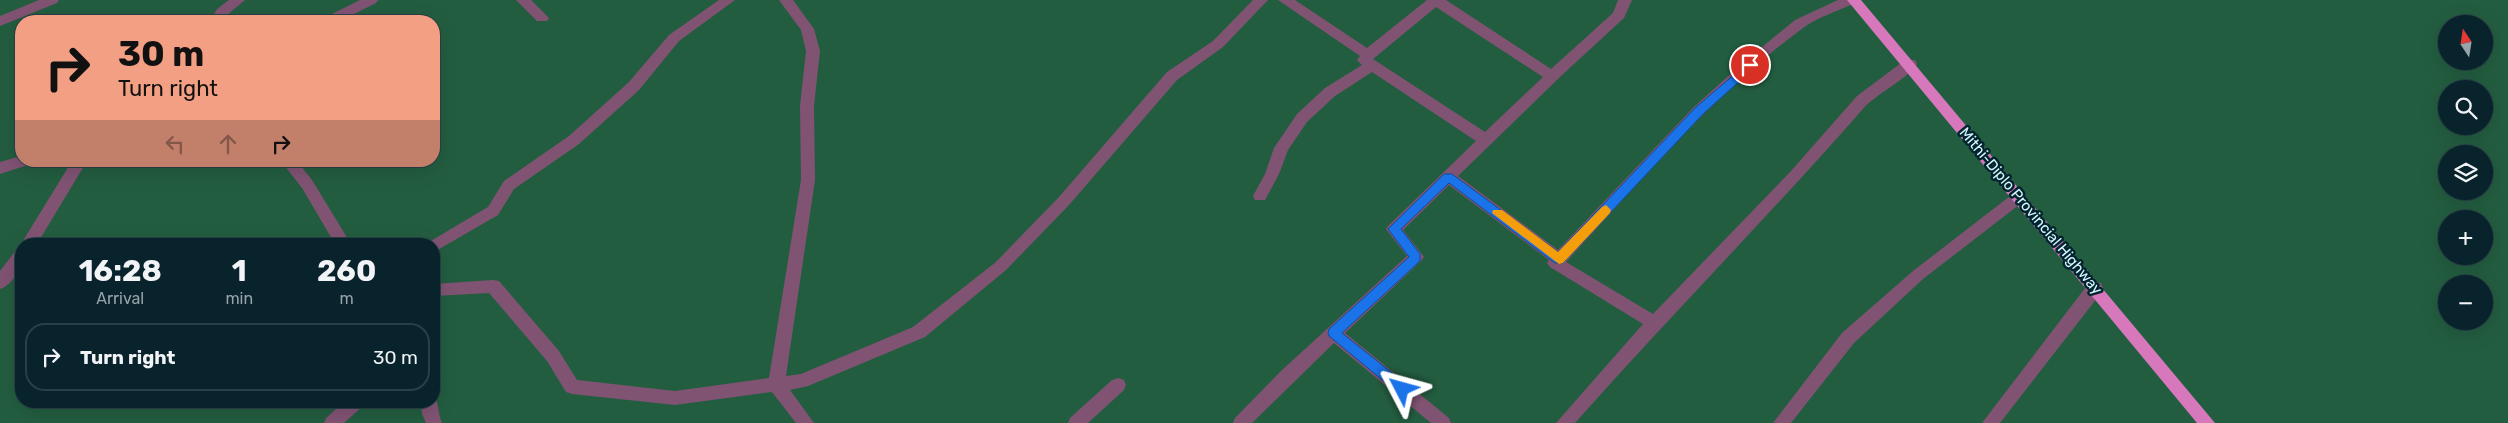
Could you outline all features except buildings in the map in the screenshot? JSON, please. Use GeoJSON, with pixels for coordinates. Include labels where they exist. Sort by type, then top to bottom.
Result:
{"type":"FeatureCollection","features":[{"type":"Feature","properties":{"kind":"main road","name":"Mithi-Diplo Provincial Highway"},"geometry":{"type":"LineString","coordinates":[[1854,0],[1910,64],[2207,423]]}},
{"type":"Feature","properties":{"kind":"street"},"geometry":{"type":"LineString","coordinates":[[0,21],[52,0]]}},
{"type":"Feature","properties":{"kind":"street"},"geometry":{"type":"LineString","coordinates":[[221,15],[238,0]]}},
{"type":"Feature","properties":{"kind":"street"},"geometry":{"type":"LineString","coordinates":[[342,15],[371,0]]}},
{"type":"Feature","properties":{"kind":"street"},"geometry":{"type":"LineString","coordinates":[[523,0],[542,18]]}},
{"type":"Feature","properties":{"kind":"street"},"geometry":{"type":"LineString","coordinates":[[440,242],[493,211],[509,185],[574,140],[634,86],[674,38],[728,0]]}},
{"type":"Feature","properties":{"kind":"street"},"geometry":{"type":"LineString","coordinates":[[786,0],[807,29],[813,51],[808,106],[808,180],[776,384],[806,423]]}},
{"type":"Feature","properties":{"kind":"street"},"geometry":{"type":"LineString","coordinates":[[440,290],[493,286],[553,356],[572,387],[675,398],[802,381],[919,332],[1001,266],[1064,201],[1172,76],[1218,44],[1261,0]]}},
{"type":"Feature","properties":{"kind":"street"},"geometry":{"type":"LineString","coordinates":[[1285,0],[1486,140]]}},
{"type":"Feature","properties":{"kind":"street"},"geometry":{"type":"LineString","coordinates":[[1260,196],[1272,174],[1281,148],[1302,118],[1436,0],[1552,76]]}},
{"type":"Feature","properties":{"kind":"street"},"geometry":{"type":"LineString","coordinates":[[1241,423],[1416,257],[1394,229],[1552,76],[1619,15],[1626,0]]}},
{"type":"Feature","properties":{"kind":"street"},"geometry":{"type":"LineString","coordinates":[[1654,323],[1555,263],[1699,111],[1750,65],[1800,23],[1850,0]]}},
{"type":"Feature","properties":{"kind":"street"},"geometry":{"type":"LineString","coordinates":[[1564,423],[1654,323],[1796,175],[1862,100],[1910,64]]}},
{"type":"Feature","properties":{"kind":"street"},"geometry":{"type":"LineString","coordinates":[[0,168],[15,163]]}},
{"type":"Feature","properties":{"kind":"street"},"geometry":{"type":"LineString","coordinates":[[33,238],[76,167]]}},
{"type":"Feature","properties":{"kind":"street"},"geometry":{"type":"LineString","coordinates":[[293,167],[307,184],[339,238]]}},
{"type":"Feature","properties":{"kind":"street"},"geometry":{"type":"LineString","coordinates":[[1448,177],[1559,259]]}},
{"type":"Feature","properties":{"kind":"street"},"geometry":{"type":"LineString","coordinates":[[1781,423],[1848,338],[1918,275],[2019,197]]}},
{"type":"Feature","properties":{"kind":"street"},"geometry":{"type":"LineString","coordinates":[[0,283],[15,262]]}},
{"type":"Feature","properties":{"kind":"street"},"geometry":{"type":"LineString","coordinates":[[1990,423],[2096,288]]}},
{"type":"Feature","properties":{"kind":"street"},"geometry":{"type":"LineString","coordinates":[[1334,333],[1443,423]]}},
{"type":"Feature","properties":{"kind":"street"},"geometry":{"type":"LineString","coordinates":[[1076,423],[1118,385]]}},
{"type":"Feature","properties":{"kind":"street"},"geometry":{"type":"LineString","coordinates":[[332,423],[349,408]]}},
{"type":"Feature","properties":{"kind":"street"},"geometry":{"type":"LineString","coordinates":[[430,408],[434,423]]}},
{"type":"Feature","properties":{"kind":"green space"},"geometry":{"type":"Polygon","coordinates":[[[0,0],[2508,0],[2508,423],[0,423],[0,0]]]}},
{"type":"Feature","properties":{"kind":"slow traffic"},"geometry":{"type":"LineString","coordinates":[[1497,213],[1559,259],[1606,210]]}},
{"type":"Feature","properties":{"kind":"route"},"geometry":{"type":"LineString","coordinates":[[1402,389],[1334,333],[1416,257],[1394,229],[1448,177],[1559,259],[1699,111],[1750,65]]}}]}
